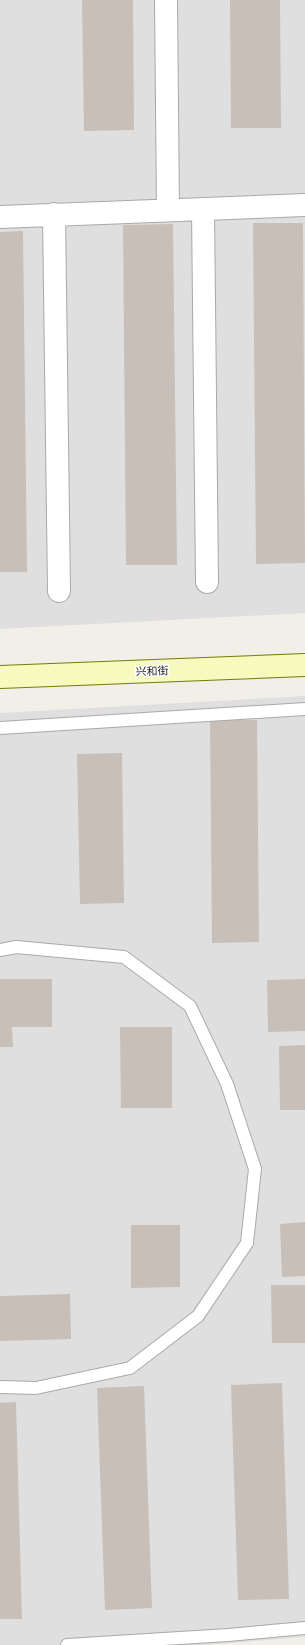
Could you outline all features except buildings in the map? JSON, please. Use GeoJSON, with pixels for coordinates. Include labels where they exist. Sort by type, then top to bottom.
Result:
{"type":"FeatureCollection","features":[{"type":"Feature","properties":{"kind":"street"},"geometry":{"type":"LineString","coordinates":[[166,0],[168,210]]}},
{"type":"Feature","properties":{"kind":"street"},"geometry":{"type":"LineString","coordinates":[[0,217],[305,205]]}},
{"type":"Feature","properties":{"kind":"street"},"geometry":{"type":"LineString","coordinates":[[203,209],[207,582]]}},
{"type":"Feature","properties":{"kind":"street"},"geometry":{"type":"LineString","coordinates":[[54,214],[59,591]]}},
{"type":"Feature","properties":{"kind":"street","name":"兴和街"},"geometry":{"type":"LineString","coordinates":[[0,677],[305,665]]}},
{"type":"Feature","properties":{"kind":"lane"},"geometry":{"type":"LineString","coordinates":[[0,728],[305,709]]}},
{"type":"Feature","properties":{"kind":"lane"},"geometry":{"type":"LineString","coordinates":[[0,950],[16,947],[124,957],[190,1006],[227,1084],[255,1168],[247,1243],[198,1316],[130,1368],[36,1388],[0,1387]]}},
{"type":"Feature","properties":{"kind":"lane"},"geometry":{"type":"LineString","coordinates":[[67,1645],[228,1635],[305,1628]]}},
{"type":"Feature","properties":{"kind":"shaded area"},"geometry":{"type":"Polygon","coordinates":[[[0,0],[305,0],[305,613],[0,629],[0,0]]]}},
{"type":"Feature","properties":{"kind":"shaded area"},"geometry":{"type":"Polygon","coordinates":[[[305,696],[305,1637],[206,1645],[0,1645],[0,713],[305,696]]]}}]}
